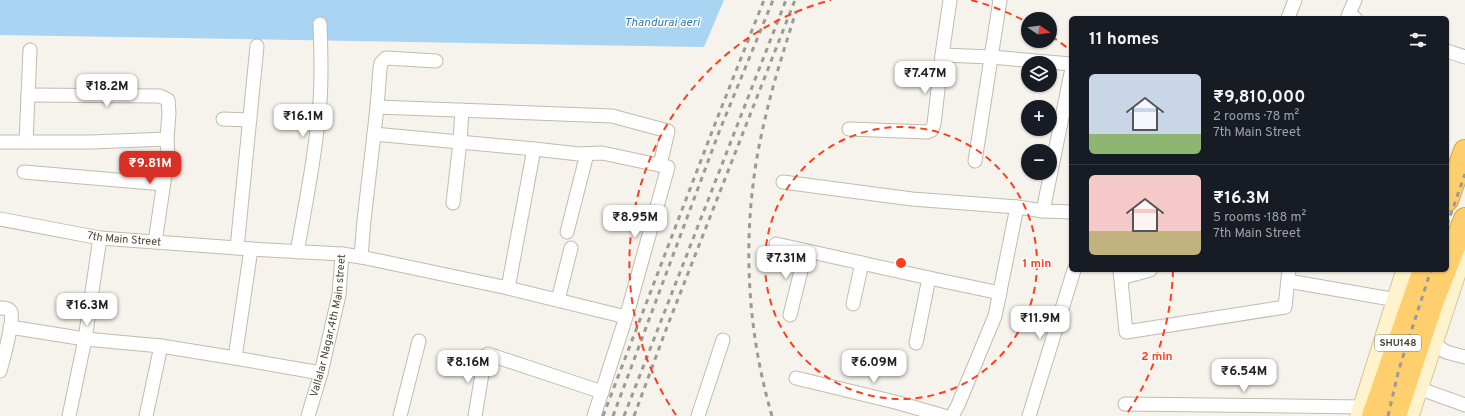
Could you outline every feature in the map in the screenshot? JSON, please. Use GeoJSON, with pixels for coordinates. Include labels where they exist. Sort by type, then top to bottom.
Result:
{"type":"FeatureCollection","features":[{"type":"Feature","properties":{"kind":"highway"},"geometry":{"type":"LineString","coordinates":[[1449,191],[1465,151]]}},
{"type":"Feature","properties":{"kind":"highway"},"geometry":{"type":"LineString","coordinates":[[1449,260],[1465,219]]}},
{"type":"Feature","properties":{"kind":"highway","name":"SHU148"},"geometry":{"type":"LineString","coordinates":[[1366,413],[1423,272]]}},
{"type":"Feature","properties":{"kind":"highway","name":"SHU148"},"geometry":{"type":"LineString","coordinates":[[1395,416],[1427,316],[1444,272]]}},
{"type":"Feature","properties":{"kind":"street"},"geometry":{"type":"LineString","coordinates":[[849,129],[927,132],[932,130],[950,0]]}},
{"type":"Feature","properties":{"kind":"street"},"geometry":{"type":"LineString","coordinates":[[975,161],[1000,0]]}},
{"type":"Feature","properties":{"kind":"street"},"geometry":{"type":"LineString","coordinates":[[1289,16],[1295,0]]}},
{"type":"Feature","properties":{"kind":"street"},"geometry":{"type":"LineString","coordinates":[[1348,16],[1355,0]]}},
{"type":"Feature","properties":{"kind":"street"},"geometry":{"type":"LineString","coordinates":[[297,252],[317,134],[322,70],[320,24]]}},
{"type":"Feature","properties":{"kind":"street"},"geometry":{"type":"LineString","coordinates":[[237,248],[257,46]]}},
{"type":"Feature","properties":{"kind":"street"},"geometry":{"type":"LineString","coordinates":[[26,142],[30,50]]}},
{"type":"Feature","properties":{"kind":"street"},"geometry":{"type":"LineString","coordinates":[[1449,52],[1465,57]]}},
{"type":"Feature","properties":{"kind":"street"},"geometry":{"type":"LineString","coordinates":[[942,55],[991,57],[1069,64]]}},
{"type":"Feature","properties":{"kind":"street"},"geometry":{"type":"LineString","coordinates":[[361,257],[381,62],[386,58],[436,61]]}},
{"type":"Feature","properties":{"kind":"street"},"geometry":{"type":"LineString","coordinates":[[1043,211],[1069,83]]}},
{"type":"Feature","properties":{"kind":"street"},"geometry":{"type":"LineString","coordinates":[[28,95],[160,96],[168,100],[168,155],[155,242]]}},
{"type":"Feature","properties":{"kind":"street"},"geometry":{"type":"LineString","coordinates":[[377,107],[612,116],[668,132],[660,165]]}},
{"type":"Feature","properties":{"kind":"street"},"geometry":{"type":"LineString","coordinates":[[453,203],[462,110]]}},
{"type":"Feature","properties":{"kind":"street"},"geometry":{"type":"LineString","coordinates":[[223,119],[250,120]]}},
{"type":"Feature","properties":{"kind":"street"},"geometry":{"type":"LineString","coordinates":[[374,134],[579,154],[602,153],[668,167],[626,318],[594,416]]}},
{"type":"Feature","properties":{"kind":"street"},"geometry":{"type":"LineString","coordinates":[[0,142],[91,142],[167,139]]}},
{"type":"Feature","properties":{"kind":"street"},"geometry":{"type":"LineString","coordinates":[[508,288],[534,149]]}},
{"type":"Feature","properties":{"kind":"street"},"geometry":{"type":"LineString","coordinates":[[567,232],[587,154]]}},
{"type":"Feature","properties":{"kind":"street"},"geometry":{"type":"LineString","coordinates":[[24,172],[163,184]]}},
{"type":"Feature","properties":{"kind":"street"},"geometry":{"type":"LineString","coordinates":[[783,182],[912,199],[1017,207],[1043,211],[1069,212]]}},
{"type":"Feature","properties":{"kind":"street"},"geometry":{"type":"LineString","coordinates":[[952,416],[995,316],[1017,207]]}},
{"type":"Feature","properties":{"kind":"street","name":"7th Main Street"},"geometry":{"type":"LineString","coordinates":[[0,219],[100,238],[342,254]]}},
{"type":"Feature","properties":{"kind":"street"},"geometry":{"type":"LineString","coordinates":[[69,416],[85,339],[100,238]]}},
{"type":"Feature","properties":{"kind":"street"},"geometry":{"type":"LineString","coordinates":[[776,244],[1000,293]]}},
{"type":"Feature","properties":{"kind":"street"},"geometry":{"type":"LineString","coordinates":[[1409,416],[1465,246]]}},
{"type":"Feature","properties":{"kind":"street"},"geometry":{"type":"LineString","coordinates":[[558,300],[571,248]]}},
{"type":"Feature","properties":{"kind":"street"},"geometry":{"type":"LineString","coordinates":[[235,358],[251,249]]}},
{"type":"Feature","properties":{"kind":"street"},"geometry":{"type":"LineString","coordinates":[[790,315],[806,251]]}},
{"type":"Feature","properties":{"kind":"street","name":"Vallalar Nagar,4th Main street"},"geometry":{"type":"LineString","coordinates":[[308,416],[321,373],[339,295],[342,254],[508,288],[626,318]]}},
{"type":"Feature","properties":{"kind":"street"},"geometry":{"type":"LineString","coordinates":[[853,304],[862,263]]}},
{"type":"Feature","properties":{"kind":"street"},"geometry":{"type":"LineString","coordinates":[[1029,416],[1073,272]]}},
{"type":"Feature","properties":{"kind":"street"},"geometry":{"type":"LineString","coordinates":[[1135,272],[1120,274],[1126,332],[1285,307],[1288,276],[1397,300]]}},
{"type":"Feature","properties":{"kind":"street"},"geometry":{"type":"LineString","coordinates":[[1125,404],[1366,413],[1405,272]]}},
{"type":"Feature","properties":{"kind":"street"},"geometry":{"type":"LineString","coordinates":[[916,343],[929,278]]}},
{"type":"Feature","properties":{"kind":"street"},"geometry":{"type":"LineString","coordinates":[[0,308],[8,309],[10,311],[10,327],[0,371]]}},
{"type":"Feature","properties":{"kind":"street"},"geometry":{"type":"LineString","coordinates":[[10,327],[85,339],[161,346],[321,373]]}},
{"type":"Feature","properties":{"kind":"street"},"geometry":{"type":"LineString","coordinates":[[698,416],[723,340]]}},
{"type":"Feature","properties":{"kind":"street"},"geometry":{"type":"LineString","coordinates":[[400,416],[419,341]]}},
{"type":"Feature","properties":{"kind":"street"},"geometry":{"type":"LineString","coordinates":[[1433,343],[1446,352],[1465,357]]}},
{"type":"Feature","properties":{"kind":"street"},"geometry":{"type":"LineString","coordinates":[[146,416],[161,346]]}},
{"type":"Feature","properties":{"kind":"street"},"geometry":{"type":"LineString","coordinates":[[475,416],[485,356],[488,354],[602,392]]}},
{"type":"Feature","properties":{"kind":"street"},"geometry":{"type":"LineString","coordinates":[[796,378],[899,403],[944,416]]}},
{"type":"Feature","properties":{"kind":"street"},"geometry":{"type":"LineString","coordinates":[[1418,388],[1465,405]]}},
{"type":"Feature","properties":{"kind":"water","name":"Thandurai aeri"},"geometry":{"type":"Polygon","coordinates":[[[0,0],[724,0],[704,47],[0,35],[0,0]]]}},
{"type":"Feature","properties":{"kind":"railway"},"geometry":{"type":"LineString","coordinates":[[603,416],[764,0]]}},
{"type":"Feature","properties":{"kind":"railway"},"geometry":{"type":"LineString","coordinates":[[613,416],[719,132],[773,0]]}},
{"type":"Feature","properties":{"kind":"railway"},"geometry":{"type":"LineString","coordinates":[[624,416],[786,0]]}},
{"type":"Feature","properties":{"kind":"railway"},"geometry":{"type":"LineString","coordinates":[[634,416],[667,327],[795,0]]}},
{"type":"Feature","properties":{"kind":"railway"},"geometry":{"type":"LineString","coordinates":[[772,416],[763,380],[751,306],[749,231],[757,156],[775,78],[796,11]]}},
{"type":"Feature","properties":{"kind":"railway"},"geometry":{"type":"LineString","coordinates":[[1449,219],[1465,174]]}},
{"type":"Feature","properties":{"kind":"railway"},"geometry":{"type":"LineString","coordinates":[[1388,416],[1399,369],[1430,272]]}}]}
